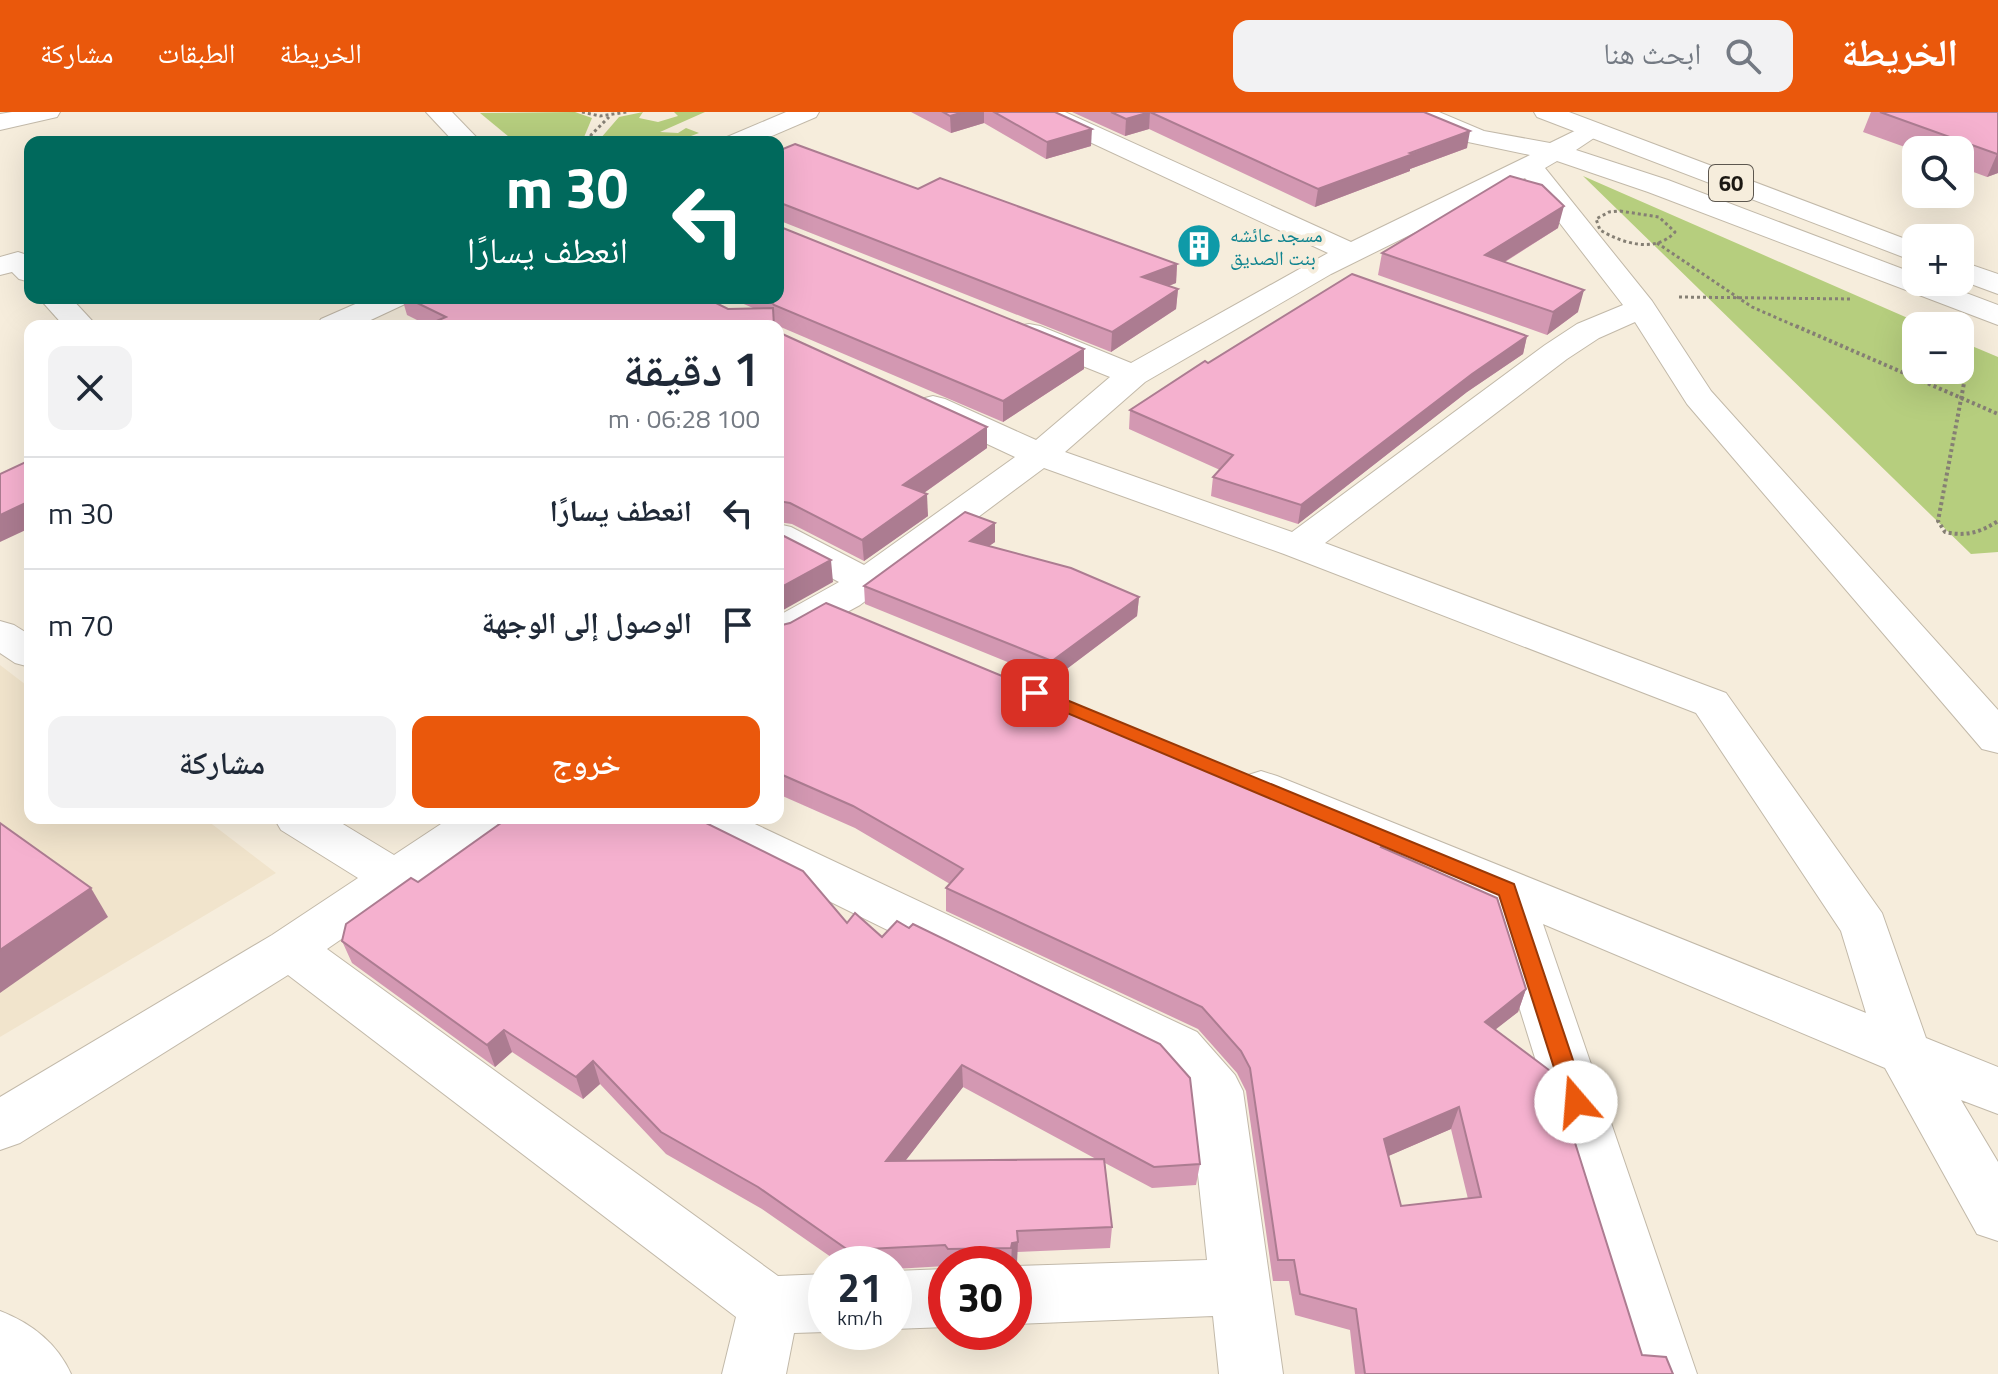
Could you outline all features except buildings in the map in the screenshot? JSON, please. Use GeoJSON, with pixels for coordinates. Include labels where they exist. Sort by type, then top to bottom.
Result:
{"type":"FeatureCollection","features":[{"type":"Feature","properties":{"kind":"street"},"geometry":{"type":"LineString","coordinates":[[0,122],[48,112]]}},
{"type":"Feature","properties":{"kind":"street"},"geometry":{"type":"LineString","coordinates":[[438,112],[462,136]]}},
{"type":"Feature","properties":{"kind":"street"},"geometry":{"type":"LineString","coordinates":[[750,136],[807,112]]}},
{"type":"Feature","properties":{"kind":"street"},"geometry":{"type":"LineString","coordinates":[[1045,112],[1352,253]]}},
{"type":"Feature","properties":{"kind":"street"},"geometry":{"type":"LineString","coordinates":[[1418,112],[1477,137],[1542,159],[1658,186],[1998,316]]}},
{"type":"Feature","properties":{"kind":"street","name":"60"},"geometry":{"type":"LineString","coordinates":[[1546,112],[1595,121],[1902,227]]}},
{"type":"Feature","properties":{"kind":"street"},"geometry":{"type":"LineString","coordinates":[[784,630],[866,581],[1040,455],[1133,375],[1321,268],[1542,159],[1595,121]]}},
{"type":"Feature","properties":{"kind":"street","name":"60"},"geometry":{"type":"LineString","coordinates":[[1595,121],[1902,247]]}},
{"type":"Feature","properties":{"kind":"street"},"geometry":{"type":"LineString","coordinates":[[1542,159],[1699,397],[1998,738]]}},
{"type":"Feature","properties":{"kind":"street"},"geometry":{"type":"LineString","coordinates":[[0,236],[16,267]]}},
{"type":"Feature","properties":{"kind":"street"},"geometry":{"type":"LineString","coordinates":[[1974,253],[1998,262]]}},
{"type":"Feature","properties":{"kind":"street"},"geometry":{"type":"LineString","coordinates":[[1321,268],[1365,284]]}},
{"type":"Feature","properties":{"kind":"street"},"geometry":{"type":"LineString","coordinates":[[1974,276],[1998,285]]}},
{"type":"Feature","properties":{"kind":"street"},"geometry":{"type":"LineString","coordinates":[[60,304],[75,320]]}},
{"type":"Feature","properties":{"kind":"street"},"geometry":{"type":"LineString","coordinates":[[354,320],[383,304]]}},
{"type":"Feature","properties":{"kind":"street"},"geometry":{"type":"LineString","coordinates":[[1297,546],[1541,347],[1641,308]]}},
{"type":"Feature","properties":{"kind":"street"},"geometry":{"type":"LineString","coordinates":[[1000,321],[1133,375]]}},
{"type":"Feature","properties":{"kind":"street"},"geometry":{"type":"LineString","coordinates":[[894,389],[1040,455],[1297,546],[1711,703],[1864,926],[1904,1052],[1998,1215]]}},
{"type":"Feature","properties":{"kind":"street"},"geometry":{"type":"LineString","coordinates":[[784,538],[866,581]]}},
{"type":"Feature","properties":{"kind":"street"},"geometry":{"type":"LineString","coordinates":[[827,607],[875,627]]}},
{"type":"Feature","properties":{"kind":"street"},"geometry":{"type":"LineString","coordinates":[[0,634],[24,650]]}},
{"type":"Feature","properties":{"kind":"street"},"geometry":{"type":"LineString","coordinates":[[1227,773],[1998,1091]]}},
{"type":"Feature","properties":{"kind":"street"},"geometry":{"type":"LineString","coordinates":[[307,824],[395,878]]}},
{"type":"Feature","properties":{"kind":"street"},"geometry":{"type":"LineString","coordinates":[[0,1126],[290,949],[475,824]]}},
{"type":"Feature","properties":{"kind":"street"},"geometry":{"type":"LineString","coordinates":[[713,824],[1178,1048],[1216,1091],[1251,1374]]}},
{"type":"Feature","properties":{"kind":"street"},"geometry":{"type":"LineString","coordinates":[[1507,890],[1665,1374]]}},
{"type":"Feature","properties":{"kind":"street"},"geometry":{"type":"LineString","coordinates":[[290,949],[798,1304],[754,1374]]}},
{"type":"Feature","properties":{"kind":"street"},"geometry":{"type":"LineString","coordinates":[[1032,1294],[1240,1287]]}},
{"type":"Feature","properties":{"kind":"street"},"geometry":{"type":"LineString","coordinates":[[0,1341],[39,1374]]}},
{"type":"Feature","properties":{"kind":"path"},"geometry":{"type":"LineString","coordinates":[[582,112],[609,116],[627,112]]}},
{"type":"Feature","properties":{"kind":"path"},"geometry":{"type":"LineString","coordinates":[[591,136],[609,116]]}},
{"type":"Feature","properties":{"kind":"path"},"geometry":{"type":"LineString","coordinates":[[1657,243],[1667,241],[1675,232],[1667,221],[1657,216],[1620,211],[1609,212],[1596,219],[1600,230],[1618,240],[1657,243],[1752,307],[1998,414]]}},
{"type":"Feature","properties":{"kind":"path"},"geometry":{"type":"LineString","coordinates":[[1677,297],[1864,300]]}},
{"type":"Feature","properties":{"kind":"path"},"geometry":{"type":"LineString","coordinates":[[1963,384],[1938,521],[1945,532],[1958,536],[1980,533],[1998,521]]}},
{"type":"Feature","properties":{"kind":"shaded area"},"geometry":{"type":"Polygon","coordinates":[[[0,665],[24,683],[24,824],[212,824],[276,873],[0,1037],[0,665]]]}},
{"type":"Feature","properties":{"kind":"green space"},"geometry":{"type":"Polygon","coordinates":[[[575,112],[592,118],[584,136],[508,136],[480,113],[575,112]]]}},
{"type":"Feature","properties":{"kind":"green space"},"geometry":{"type":"Polygon","coordinates":[[[643,112],[639,118],[658,122],[678,116],[674,112],[705,112],[660,132],[678,133],[686,128],[699,133],[691,136],[603,136],[619,117],[643,112]]]}},
{"type":"Feature","properties":{"kind":"green space"},"geometry":{"type":"Polygon","coordinates":[[[1583,176],[1902,316],[1902,384],[1974,384],[1974,347],[1998,357],[1998,552],[1971,554],[1583,176]]]}},
{"type":"Feature","properties":{"kind":"place","name":"مسجد عائشه بنت الصديق"},"geometry":{"type":"Point","coordinates":[1199,246]}},
{"type":"Feature","properties":{"kind":"route"},"geometry":{"type":"LineString","coordinates":[[1035,693],[1507,890],[1576,1102]]}}]}
